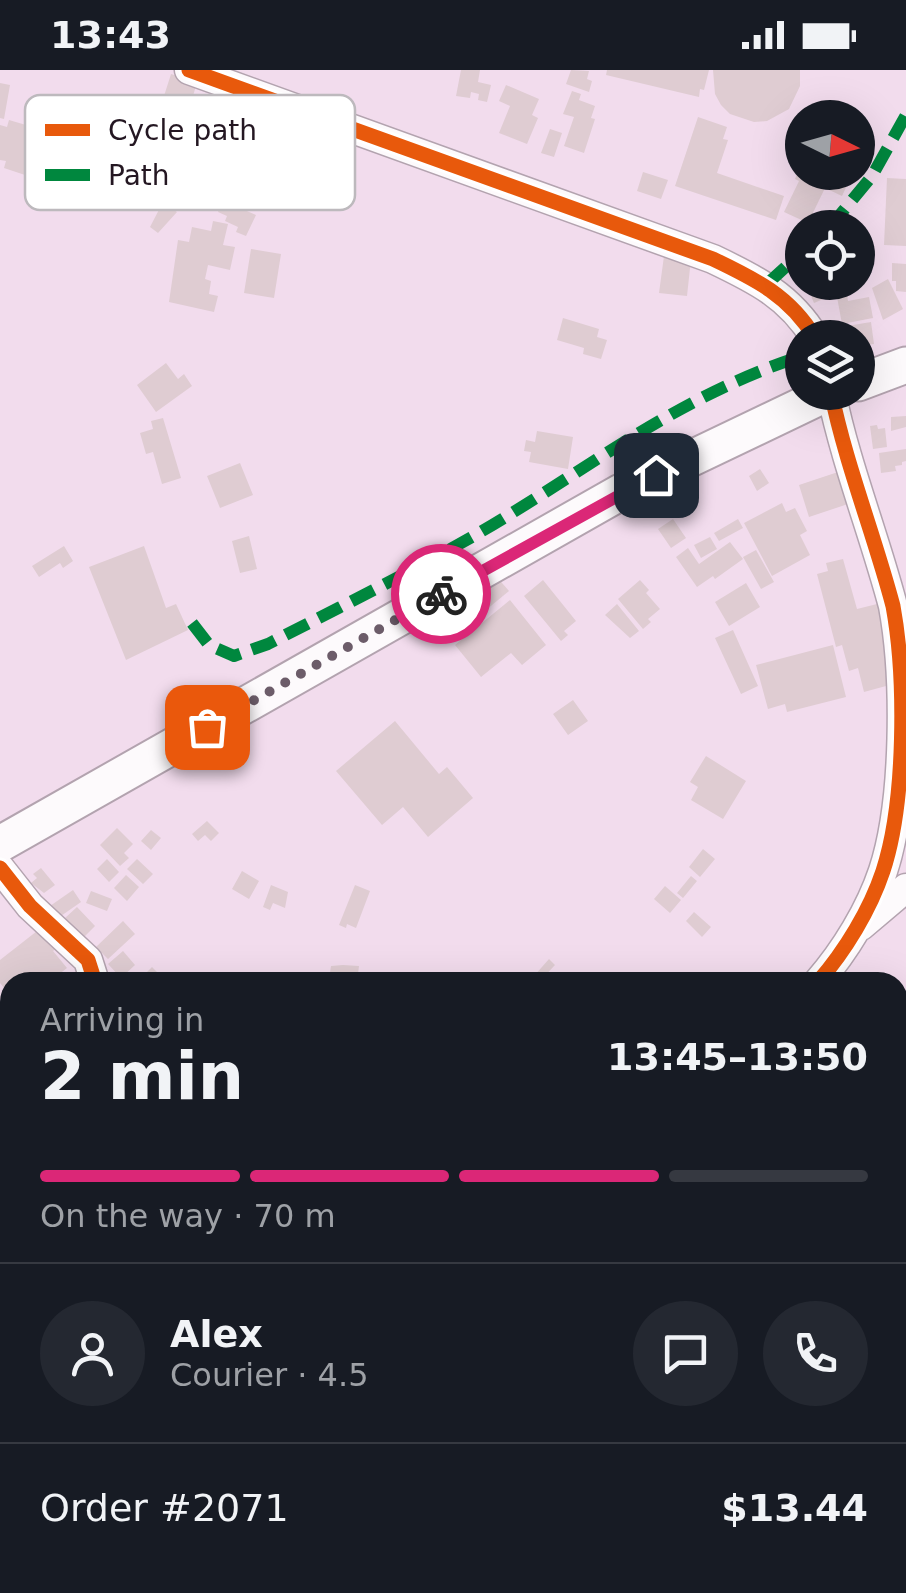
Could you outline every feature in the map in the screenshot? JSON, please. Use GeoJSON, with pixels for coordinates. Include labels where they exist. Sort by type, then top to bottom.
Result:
{"type":"FeatureCollection","features":[{"type":"Feature","properties":{"kind":"main road"},"geometry":{"type":"LineString","coordinates":[[875,376],[906,365]]}},
{"type":"Feature","properties":{"kind":"main road"},"geometry":{"type":"LineString","coordinates":[[0,844],[622,492],[793,410]]}},
{"type":"Feature","properties":{"kind":"street"},"geometry":{"type":"LineString","coordinates":[[189,70],[259,95]]}},
{"type":"Feature","properties":{"kind":"street"},"geometry":{"type":"LineString","coordinates":[[355,130],[713,258],[767,284],[803,320]]}},
{"type":"Feature","properties":{"kind":"street"},"geometry":{"type":"LineString","coordinates":[[834,410],[894,608],[906,698],[894,831],[882,874],[837,972]]}},
{"type":"Feature","properties":{"kind":"street"},"geometry":{"type":"LineString","coordinates":[[0,868],[30,906],[88,960],[91,972]]}},
{"type":"Feature","properties":{"kind":"street"},"geometry":{"type":"LineString","coordinates":[[854,932],[906,888]]}},
{"type":"Feature","properties":{"kind":"building"},"geometry":{"type":"Polygon","coordinates":[[[461,70],[480,70],[478,82],[491,85],[487,102],[478,100],[479,94],[471,92],[470,98],[456,96],[461,70]]]}},
{"type":"Feature","properties":{"kind":"building"},"geometry":{"type":"Polygon","coordinates":[[[571,70],[589,71],[589,92],[566,84],[571,70]]]}},
{"type":"Feature","properties":{"kind":"building"},"geometry":{"type":"Polygon","coordinates":[[[607,70],[709,70],[699,97],[606,75],[607,70]]]}},
{"type":"Feature","properties":{"kind":"building"},"geometry":{"type":"Polygon","coordinates":[[[713,70],[800,70],[800,86],[793,100],[785,100],[785,111],[767,121],[754,122],[730,114],[715,94],[713,70]]]}},
{"type":"Feature","properties":{"kind":"building"},"geometry":{"type":"Polygon","coordinates":[[[171,74],[197,82],[193,95],[164,95],[171,74]]]}},
{"type":"Feature","properties":{"kind":"building"},"geometry":{"type":"Polygon","coordinates":[[[0,83],[10,85],[4,119],[0,118],[0,83]]]}},
{"type":"Feature","properties":{"kind":"building"},"geometry":{"type":"Polygon","coordinates":[[[506,85],[539,99],[532,115],[538,118],[527,144],[499,133],[510,106],[499,101],[506,85]]]}},
{"type":"Feature","properties":{"kind":"building"},"geometry":{"type":"Polygon","coordinates":[[[572,91],[581,94],[579,100],[595,106],[584,153],[564,146],[574,117],[563,114],[572,91]]]}},
{"type":"Feature","properties":{"kind":"building"},"geometry":{"type":"Polygon","coordinates":[[[698,117],[727,127],[723,139],[728,140],[717,173],[784,196],[776,220],[675,186],[698,117]]]}},
{"type":"Feature","properties":{"kind":"building"},"geometry":{"type":"Polygon","coordinates":[[[9,120],[25,125],[25,175],[4,168],[6,161],[0,160],[0,125],[7,127],[9,120]]]}},
{"type":"Feature","properties":{"kind":"building"},"geometry":{"type":"Polygon","coordinates":[[[550,129],[562,133],[554,157],[541,153],[550,129]]]}},
{"type":"Feature","properties":{"kind":"building"},"geometry":{"type":"Polygon","coordinates":[[[643,172],[668,180],[661,199],[637,191],[643,172]]]}},
{"type":"Feature","properties":{"kind":"building"},"geometry":{"type":"Polygon","coordinates":[[[887,178],[906,179],[906,246],[884,245],[887,178]]]}},
{"type":"Feature","properties":{"kind":"building"},"geometry":{"type":"Polygon","coordinates":[[[795,190],[824,190],[814,210],[784,212],[795,190]]]}},
{"type":"Feature","properties":{"kind":"building"},"geometry":{"type":"Polygon","coordinates":[[[159,210],[177,212],[158,233],[150,227],[159,210]]]}},
{"type":"Feature","properties":{"kind":"building"},"geometry":{"type":"Polygon","coordinates":[[[245,210],[256,215],[246,236],[236,232],[238,227],[218,212],[245,210]]]}},
{"type":"Feature","properties":{"kind":"building"},"geometry":{"type":"Polygon","coordinates":[[[213,221],[228,224],[223,245],[235,247],[230,270],[208,265],[205,279],[211,281],[209,294],[218,296],[214,312],[169,302],[178,240],[189,242],[192,227],[211,231],[213,221]]]}},
{"type":"Feature","properties":{"kind":"building"},"geometry":{"type":"Polygon","coordinates":[[[251,249],[281,254],[274,298],[244,293],[251,249]]]}},
{"type":"Feature","properties":{"kind":"building"},"geometry":{"type":"Polygon","coordinates":[[[664,256],[691,259],[687,296],[659,293],[664,256]]]}},
{"type":"Feature","properties":{"kind":"building"},"geometry":{"type":"Polygon","coordinates":[[[892,263],[906,264],[906,292],[896,291],[892,263]]]}},
{"type":"Feature","properties":{"kind":"building"},"geometry":{"type":"Polygon","coordinates":[[[888,279],[903,309],[883,320],[875,286],[888,279]]]}},
{"type":"Feature","properties":{"kind":"building"},"geometry":{"type":"Polygon","coordinates":[[[838,300],[870,300],[873,318],[841,320],[838,300]]]}},
{"type":"Feature","properties":{"kind":"building"},"geometry":{"type":"Polygon","coordinates":[[[563,318],[599,329],[597,337],[607,340],[601,359],[583,354],[584,348],[557,340],[563,318]]]}},
{"type":"Feature","properties":{"kind":"building"},"geometry":{"type":"Polygon","coordinates":[[[166,363],[178,379],[184,374],[192,386],[156,412],[137,385],[166,363]]]}},
{"type":"Feature","properties":{"kind":"building"},"geometry":{"type":"Polygon","coordinates":[[[906,416],[906,427],[891,431],[891,417],[906,416]]]}},
{"type":"Feature","properties":{"kind":"building"},"geometry":{"type":"Polygon","coordinates":[[[163,418],[181,478],[162,484],[153,452],[146,454],[140,433],[153,429],[151,421],[163,418]]]}},
{"type":"Feature","properties":{"kind":"building"},"geometry":{"type":"Polygon","coordinates":[[[877,425],[878,429],[885,428],[887,447],[873,449],[870,426],[877,425]]]}},
{"type":"Feature","properties":{"kind":"building"},"geometry":{"type":"Polygon","coordinates":[[[537,431],[573,437],[568,469],[529,462],[531,452],[524,451],[526,440],[535,442],[537,431]]]}},
{"type":"Feature","properties":{"kind":"building"},"geometry":{"type":"Polygon","coordinates":[[[906,449],[906,461],[895,466],[896,471],[881,473],[879,453],[906,449]]]}},
{"type":"Feature","properties":{"kind":"building"},"geometry":{"type":"Polygon","coordinates":[[[240,463],[253,495],[220,508],[207,476],[240,463]]]}},
{"type":"Feature","properties":{"kind":"building"},"geometry":{"type":"Polygon","coordinates":[[[760,469],[769,483],[757,491],[749,476],[760,469]]]}},
{"type":"Feature","properties":{"kind":"building"},"geometry":{"type":"Polygon","coordinates":[[[841,471],[851,503],[809,517],[799,485],[841,471]]]}},
{"type":"Feature","properties":{"kind":"building"},"geometry":{"type":"Polygon","coordinates":[[[782,503],[786,512],[795,508],[807,531],[800,535],[810,555],[772,576],[744,523],[782,503]]]}},
{"type":"Feature","properties":{"kind":"building"},"geometry":{"type":"Polygon","coordinates":[[[673,519],[686,538],[671,548],[658,529],[673,519]]]}},
{"type":"Feature","properties":{"kind":"building"},"geometry":{"type":"Polygon","coordinates":[[[738,519],[743,528],[719,541],[714,533],[738,519]]]}},
{"type":"Feature","properties":{"kind":"building"},"geometry":{"type":"Polygon","coordinates":[[[249,536],[257,569],[240,573],[232,541],[249,536]]]}},
{"type":"Feature","properties":{"kind":"building"},"geometry":{"type":"Polygon","coordinates":[[[710,537],[717,549],[701,558],[694,545],[710,537]]]}},
{"type":"Feature","properties":{"kind":"building"},"geometry":{"type":"Polygon","coordinates":[[[730,542],[743,559],[697,587],[676,557],[688,548],[699,564],[730,542]]]}},
{"type":"Feature","properties":{"kind":"building"},"geometry":{"type":"Polygon","coordinates":[[[64,546],[73,561],[63,568],[60,563],[39,577],[32,566],[64,546]]]}},
{"type":"Feature","properties":{"kind":"building"},"geometry":{"type":"Polygon","coordinates":[[[144,546],[166,608],[176,604],[188,630],[126,660],[89,567],[144,546]]]}},
{"type":"Feature","properties":{"kind":"building"},"geometry":{"type":"Polygon","coordinates":[[[756,550],[774,582],[761,589],[743,557],[756,550]]]}},
{"type":"Feature","properties":{"kind":"building"},"geometry":{"type":"Polygon","coordinates":[[[843,559],[857,609],[877,604],[897,683],[864,692],[858,668],[849,671],[842,645],[836,647],[817,574],[828,571],[826,563],[843,559]]]}},
{"type":"Feature","properties":{"kind":"building"},"geometry":{"type":"Polygon","coordinates":[[[496,576],[509,591],[475,619],[462,603],[496,576]]]}},
{"type":"Feature","properties":{"kind":"building"},"geometry":{"type":"Polygon","coordinates":[[[543,580],[576,621],[564,631],[568,635],[561,641],[524,596],[543,580]]]}},
{"type":"Feature","properties":{"kind":"building"},"geometry":{"type":"Polygon","coordinates":[[[640,580],[660,609],[643,629],[618,599],[640,580]]]}},
{"type":"Feature","properties":{"kind":"building"},"geometry":{"type":"Polygon","coordinates":[[[746,583],[760,607],[729,626],[715,602],[746,583]]]}},
{"type":"Feature","properties":{"kind":"building"},"geometry":{"type":"Polygon","coordinates":[[[510,600],[546,645],[522,665],[511,653],[481,677],[455,645],[510,600]]]}},
{"type":"Feature","properties":{"kind":"building"},"geometry":{"type":"Polygon","coordinates":[[[617,604],[639,631],[630,638],[605,615],[617,604]]]}},
{"type":"Feature","properties":{"kind":"building"},"geometry":{"type":"Polygon","coordinates":[[[733,630],[758,686],[741,694],[715,638],[733,630]]]}},
{"type":"Feature","properties":{"kind":"building"},"geometry":{"type":"Polygon","coordinates":[[[833,645],[846,697],[787,712],[785,704],[768,709],[756,665],[833,645]]]}},
{"type":"Feature","properties":{"kind":"building"},"geometry":{"type":"Polygon","coordinates":[[[573,700],[588,721],[568,735],[553,714],[573,700]]]}},
{"type":"Feature","properties":{"kind":"building"},"geometry":{"type":"Polygon","coordinates":[[[395,721],[439,774],[447,767],[473,798],[428,837],[403,807],[382,825],[336,771],[395,721]]]}},
{"type":"Feature","properties":{"kind":"building"},"geometry":{"type":"Polygon","coordinates":[[[706,756],[746,781],[723,819],[691,800],[698,787],[690,782],[706,756]]]}},
{"type":"Feature","properties":{"kind":"building"},"geometry":{"type":"Polygon","coordinates":[[[207,821],[219,833],[211,841],[205,835],[198,841],[192,834],[207,821]]]}},
{"type":"Feature","properties":{"kind":"building"},"geometry":{"type":"Polygon","coordinates":[[[117,828],[133,844],[124,853],[129,858],[120,866],[100,845],[117,828]]]}},
{"type":"Feature","properties":{"kind":"building"},"geometry":{"type":"Polygon","coordinates":[[[151,830],[161,838],[151,850],[141,841],[151,830]]]}},
{"type":"Feature","properties":{"kind":"building"},"geometry":{"type":"Polygon","coordinates":[[[703,849],[715,859],[700,877],[689,867],[703,849]]]}},
{"type":"Feature","properties":{"kind":"building"},"geometry":{"type":"Polygon","coordinates":[[[107,859],[119,872],[109,882],[97,869],[107,859]]]}},
{"type":"Feature","properties":{"kind":"building"},"geometry":{"type":"Polygon","coordinates":[[[137,859],[153,874],[143,884],[127,869],[137,859]]]}},
{"type":"Feature","properties":{"kind":"building"},"geometry":{"type":"Polygon","coordinates":[[[41,868],[55,885],[44,893],[31,883],[37,878],[33,874],[41,868]]]}},
{"type":"Feature","properties":{"kind":"building"},"geometry":{"type":"Polygon","coordinates":[[[242,871],[259,881],[249,899],[232,889],[242,871]]]}},
{"type":"Feature","properties":{"kind":"building"},"geometry":{"type":"Polygon","coordinates":[[[126,875],[139,887],[127,901],[114,888],[126,875]]]}},
{"type":"Feature","properties":{"kind":"building"},"geometry":{"type":"Polygon","coordinates":[[[691,876],[697,881],[683,898],[677,893],[691,876]]]}},
{"type":"Feature","properties":{"kind":"building"},"geometry":{"type":"Polygon","coordinates":[[[271,885],[288,892],[285,908],[273,903],[270,910],[263,907],[271,885]]]}},
{"type":"Feature","properties":{"kind":"building"},"geometry":{"type":"Polygon","coordinates":[[[355,885],[370,891],[356,928],[347,924],[346,928],[339,925],[355,885]]]}},
{"type":"Feature","properties":{"kind":"building"},"geometry":{"type":"Polygon","coordinates":[[[665,886],[681,900],[670,913],[654,899],[665,886]]]}},
{"type":"Feature","properties":{"kind":"building"},"geometry":{"type":"Polygon","coordinates":[[[73,890],[81,902],[58,918],[50,906],[73,890]]]}},
{"type":"Feature","properties":{"kind":"building"},"geometry":{"type":"Polygon","coordinates":[[[91,891],[112,899],[107,911],[86,903],[91,891]]]}},
{"type":"Feature","properties":{"kind":"building"},"geometry":{"type":"Polygon","coordinates":[[[77,907],[95,926],[80,941],[69,930],[73,927],[65,918],[77,907]]]}},
{"type":"Feature","properties":{"kind":"building"},"geometry":{"type":"Polygon","coordinates":[[[694,912],[711,927],[702,937],[686,921],[694,912]]]}},
{"type":"Feature","properties":{"kind":"building"},"geometry":{"type":"Polygon","coordinates":[[[123,921],[135,934],[108,959],[96,947],[123,921]]]}},
{"type":"Feature","properties":{"kind":"building"},"geometry":{"type":"Polygon","coordinates":[[[46,924],[62,944],[53,951],[67,968],[62,972],[0,972],[0,960],[46,924]]]}},
{"type":"Feature","properties":{"kind":"building"},"geometry":{"type":"Polygon","coordinates":[[[123,951],[135,965],[127,972],[115,972],[108,964],[123,951]]]}},
{"type":"Feature","properties":{"kind":"building"},"geometry":{"type":"Polygon","coordinates":[[[549,959],[555,965],[548,972],[538,972],[549,959]]]}},
{"type":"Feature","properties":{"kind":"building"},"geometry":{"type":"Polygon","coordinates":[[[331,966],[359,966],[358,972],[330,972],[331,966]]]}},
{"type":"Feature","properties":{"kind":"marked path"},"geometry":{"type":"LineString","coordinates":[[844,210],[872,176],[906,115]]}},
{"type":"Feature","properties":{"kind":"marked path"},"geometry":{"type":"LineString","coordinates":[[767,284],[785,268]]}},
{"type":"Feature","properties":{"kind":"marked path"},"geometry":{"type":"LineString","coordinates":[[192,623],[209,645],[234,656],[268,644],[477,534],[674,413],[785,362]]}},
{"type":"Feature","properties":{"kind":"cycle path"},"geometry":{"type":"LineString","coordinates":[[189,70],[258,95]]}},
{"type":"Feature","properties":{"kind":"cycle path"},"geometry":{"type":"LineString","coordinates":[[355,130],[713,259],[757,282],[802,320]]}},
{"type":"Feature","properties":{"kind":"cycle path"},"geometry":{"type":"LineString","coordinates":[[826,972],[856,930],[883,871],[900,775],[902,703],[893,606],[835,410]]}},
{"type":"Feature","properties":{"kind":"cycle path"},"geometry":{"type":"LineString","coordinates":[[0,868],[30,906],[88,960],[92,972]]}},
{"type":"Feature","properties":{"kind":"way so far"},"geometry":{"type":"LineString","coordinates":[[207,727],[441,594]]}},
{"type":"Feature","properties":{"kind":"route"},"geometry":{"type":"LineString","coordinates":[[441,594],[656,475]]}}]}
